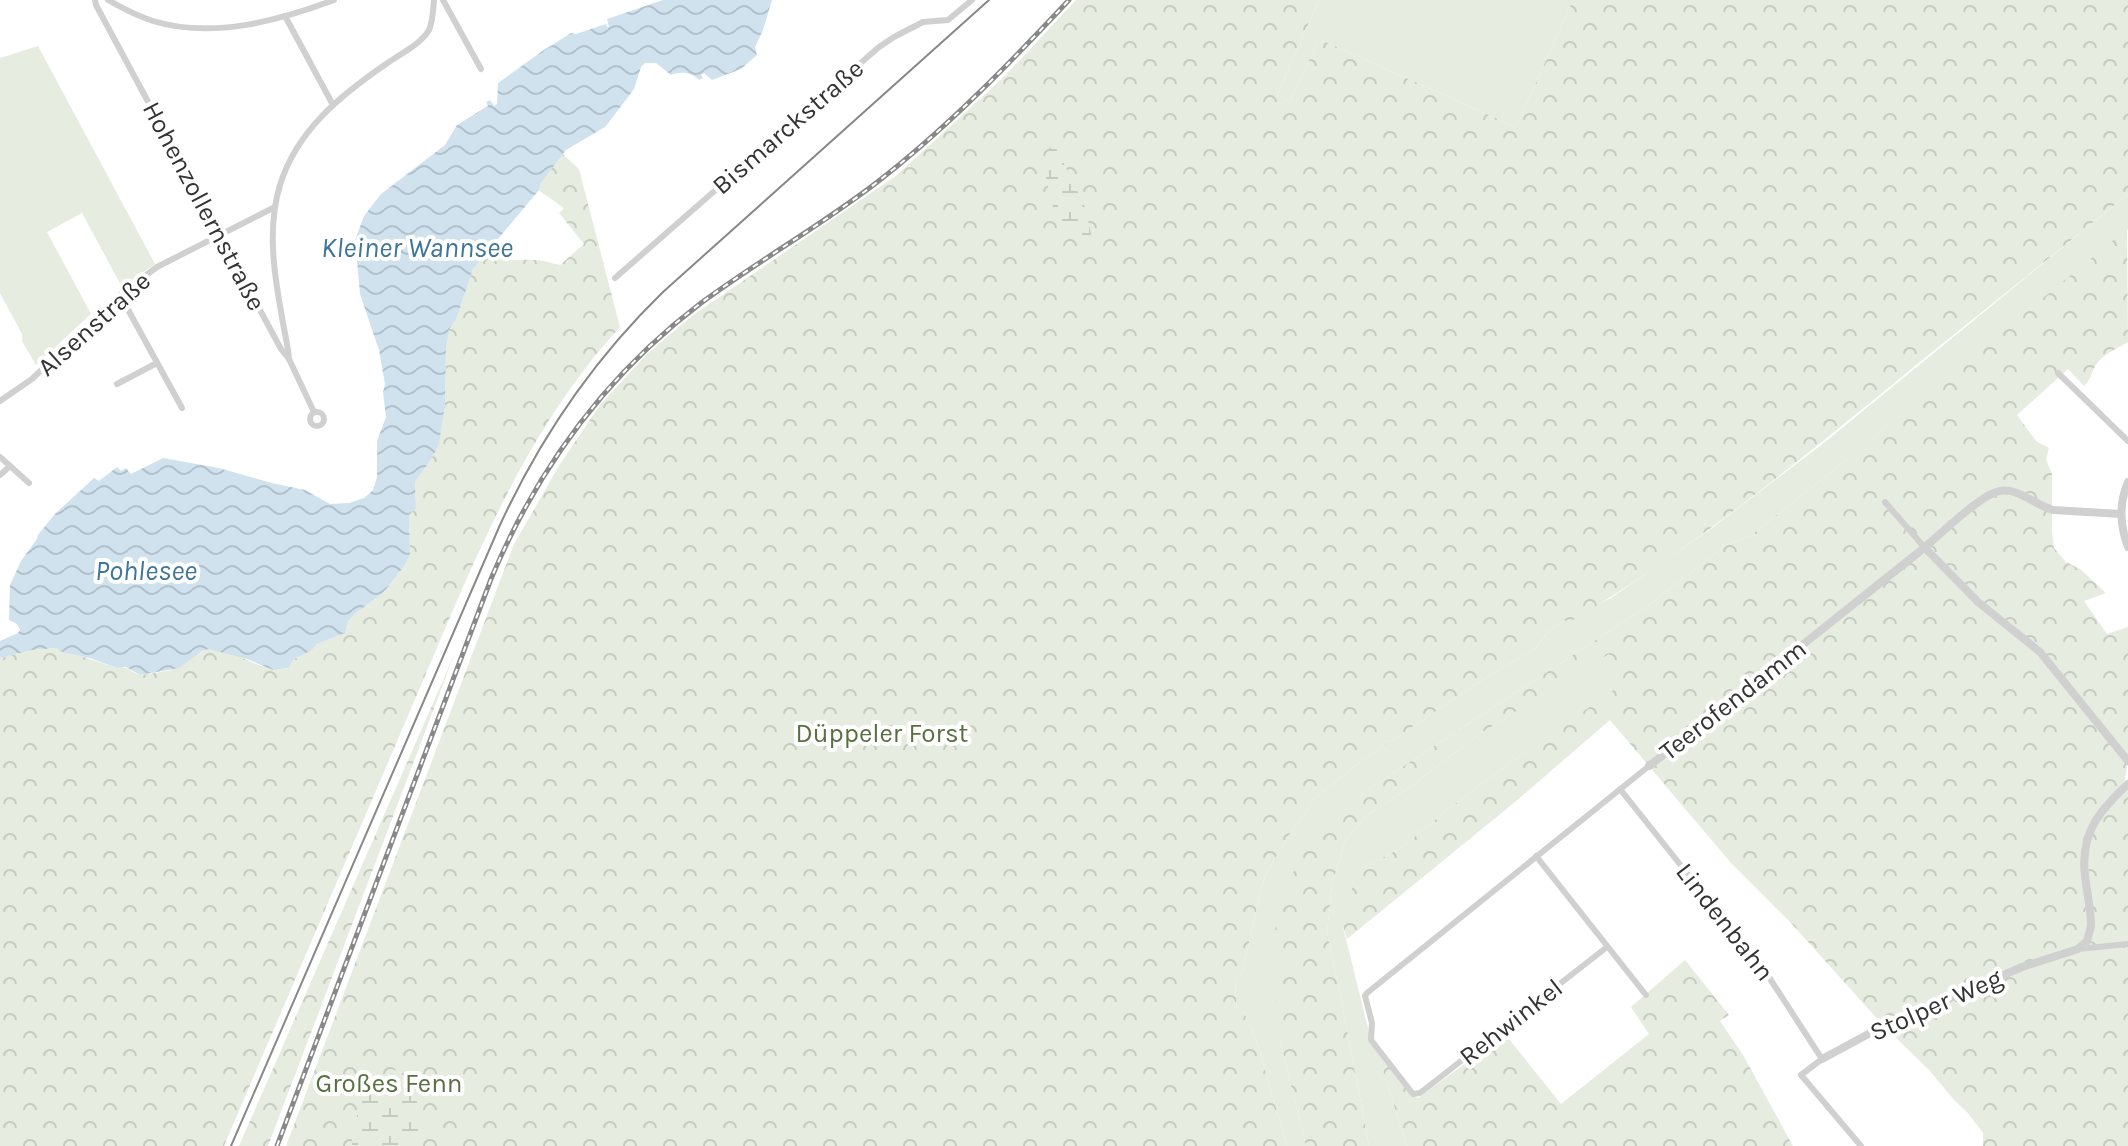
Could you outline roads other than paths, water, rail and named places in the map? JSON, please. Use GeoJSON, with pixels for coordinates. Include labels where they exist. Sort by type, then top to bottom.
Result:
{"type":"FeatureCollection","features":[{"type":"Feature","properties":{"kind":"street","name":"Hohenzollernstraße"},"geometry":{"type":"LineString","coordinates":[[95,0],[219,235],[289,359],[314,412]]}},
{"type":"Feature","properties":{"kind":"street"},"geometry":{"type":"LineString","coordinates":[[108,0],[148,20],[192,28],[247,24],[334,0]]}},
{"type":"Feature","properties":{"kind":"street"},"geometry":{"type":"LineString","coordinates":[[289,359],[274,263],[275,207],[280,184],[313,124],[360,82],[420,41],[432,22],[434,0]]}},
{"type":"Feature","properties":{"kind":"street"},"geometry":{"type":"LineString","coordinates":[[443,0],[481,69]]}},
{"type":"Feature","properties":{"kind":"street","name":"Bismarckstraße"},"geometry":{"type":"LineString","coordinates":[[615,278],[879,47],[923,22],[950,19],[972,0]]}},
{"type":"Feature","properties":{"kind":"street"},"geometry":{"type":"LineString","coordinates":[[285,16],[333,105]]}},
{"type":"Feature","properties":{"kind":"street","name":"Alsenstraße"},"geometry":{"type":"LineString","coordinates":[[0,401],[32,379],[120,295],[157,267],[275,207]]}},
{"type":"Feature","properties":{"kind":"street"},"geometry":{"type":"LineString","coordinates":[[120,295],[182,408]]}},
{"type":"Feature","properties":{"kind":"street"},"geometry":{"type":"LineString","coordinates":[[117,384],[157,363]]}},
{"type":"Feature","properties":{"kind":"street"},"geometry":{"type":"LineString","coordinates":[[2058,373],[2128,441]]}},
{"type":"Feature","properties":{"kind":"street"},"geometry":{"type":"LineString","coordinates":[[0,457],[29,483]]}},
{"type":"Feature","properties":{"kind":"street"},"geometry":{"type":"LineString","coordinates":[[0,475],[10,466]]}},
{"type":"Feature","properties":{"kind":"street"},"geometry":{"type":"LineString","coordinates":[[2127,489],[2121,514],[2128,547]]}},
{"type":"Feature","properties":{"kind":"street","name":"Teerofendamm"},"geometry":{"type":"LineString","coordinates":[[1413,1094],[1371,1040],[1372,1023],[1365,996],[1370,990],[1925,548],[1981,500],[1999,491],[2015,492],[2053,510],[2121,514]]}},
{"type":"Feature","properties":{"kind":"street"},"geometry":{"type":"LineString","coordinates":[[1885,502],[1978,602],[2040,652],[2128,761]]}},
{"type":"Feature","properties":{"kind":"street"},"geometry":{"type":"LineString","coordinates":[[2078,949],[2087,941],[2091,926],[2084,862],[2086,842],[2093,822],[2128,780]]}},
{"type":"Feature","properties":{"kind":"street","name":"Lindenbahn"},"geometry":{"type":"LineString","coordinates":[[1620,789],[1758,962],[1822,1059]]}},
{"type":"Feature","properties":{"kind":"street"},"geometry":{"type":"LineString","coordinates":[[1536,856],[1646,995]]}},
{"type":"Feature","properties":{"kind":"street","name":"Stolper Weg"},"geometry":{"type":"LineString","coordinates":[[1861,1146],[1801,1075],[1853,1041],[2022,967],[2078,949],[2128,944]]}},
{"type":"Feature","properties":{"kind":"street","name":"Rehwinkel"},"geometry":{"type":"LineString","coordinates":[[1413,1094],[1420,1093],[1607,947]]}},
{"type":"Feature","properties":{"kind":"water"},"geometry":{"type":"Polygon","coordinates":[[[663,0],[772,0],[755,47],[757,55],[741,69],[712,80],[704,73],[699,80],[686,73],[671,75],[656,63],[645,63],[634,89],[605,127],[566,150],[540,184],[539,190],[473,269],[456,320],[450,328],[439,444],[415,482],[416,508],[409,515],[410,554],[384,592],[348,621],[345,633],[317,644],[294,659],[289,668],[273,670],[209,649],[179,668],[140,675],[126,667],[117,668],[57,648],[0,658],[0,641],[20,630],[17,624],[9,620],[10,585],[21,561],[55,514],[94,478],[99,481],[117,467],[121,471],[126,468],[131,474],[163,458],[219,468],[305,490],[330,504],[349,503],[364,498],[373,490],[377,477],[377,441],[386,417],[385,384],[379,350],[360,294],[355,240],[364,216],[381,194],[445,145],[457,125],[488,106],[486,102],[490,100],[494,106],[497,104],[498,83],[571,33],[606,24],[609,27],[607,19],[663,0]]]}},
{"type":"Feature","properties":{"kind":"tram line"},"geometry":{"type":"LineString","coordinates":[[231,1146],[500,525],[532,461],[570,401],[614,345],[663,292],[989,0]]}},
{"type":"Feature","properties":{"kind":"railway"},"geometry":{"type":"LineString","coordinates":[[277,1146],[491,579],[509,539],[553,462],[605,393],[667,331],[701,303],[833,214],[902,162],[976,95],[1069,0]]}},
{"type":"Feature","properties":{"kind":"water label","name":"Kleiner Wannsee"},"geometry":{"type":"Point","coordinates":[417,247]}},
{"type":"Feature","properties":{"kind":"water label","name":"Pohlesee"},"geometry":{"type":"Point","coordinates":[146,570]}},
{"type":"Feature","properties":{"kind":"park label","name":"Düppeler Forst"},"geometry":{"type":"Point","coordinates":[882,733]}},
{"type":"Feature","properties":{"kind":"park label","name":"Großes Fenn"},"geometry":{"type":"Point","coordinates":[389,1083]}}]}
